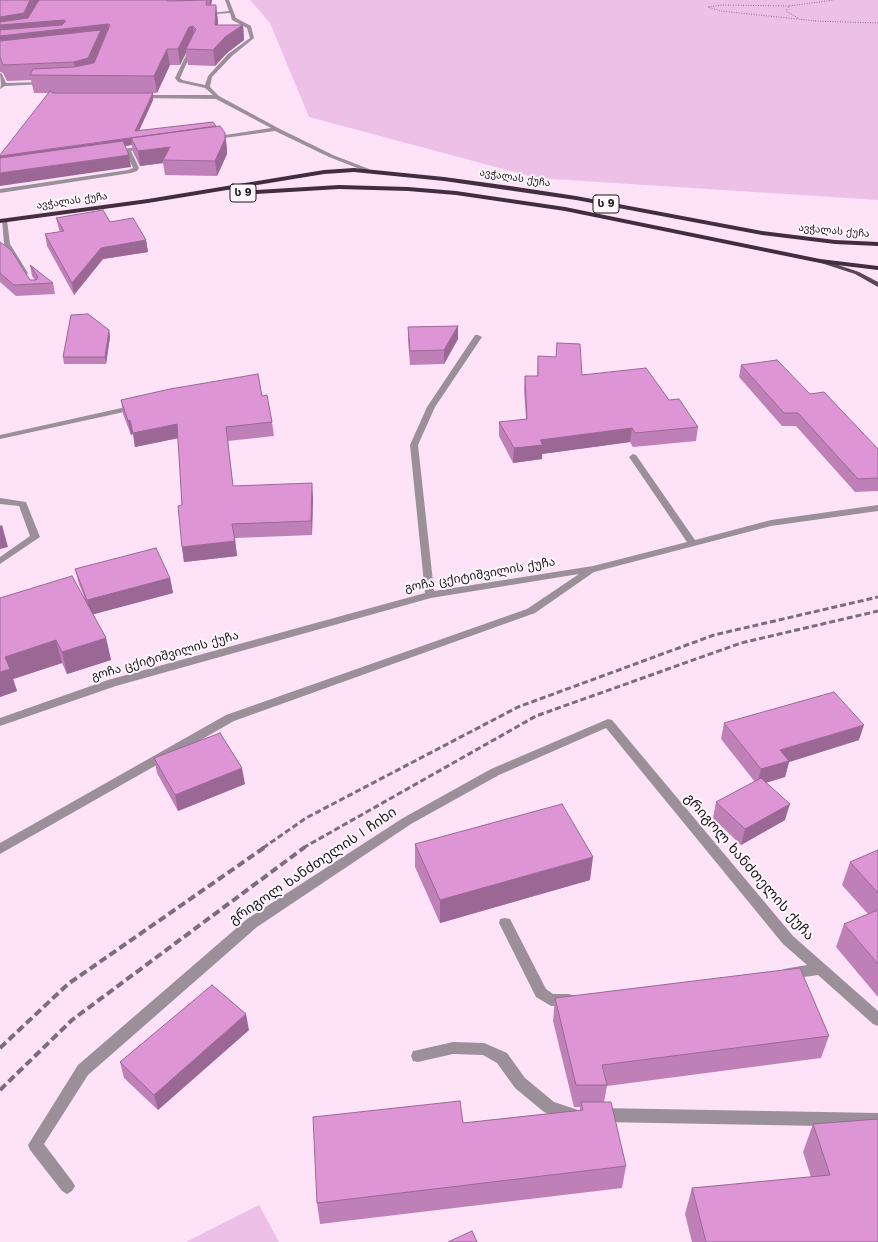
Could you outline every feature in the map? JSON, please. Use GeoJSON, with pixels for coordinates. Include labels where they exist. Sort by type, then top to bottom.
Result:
{"type":"FeatureCollection","features":[{"type":"Feature","properties":{"kind":"highway","name":"ავჭალას ქუჩა"},"geometry":{"type":"LineString","coordinates":[[2,220],[148,201],[333,171],[367,170],[474,182],[568,197],[762,233],[835,242],[878,244]]}},
{"type":"Feature","properties":{"kind":"highway"},"geometry":{"type":"LineString","coordinates":[[333,171],[328,175],[327,180],[339,187]]}},
{"type":"Feature","properties":{"kind":"highway","name":"ავჭალას ქუჩა"},"geometry":{"type":"LineString","coordinates":[[148,201],[252,192],[339,187],[429,190],[507,199],[565,209],[820,261],[878,268]]}},
{"type":"Feature","properties":{"kind":"main road"},"geometry":{"type":"LineString","coordinates":[[820,261],[857,273],[878,285]]}},
{"type":"Feature","properties":{"kind":"street"},"geometry":{"type":"LineString","coordinates":[[207,87],[210,77],[230,55],[252,38],[249,27],[234,19],[227,0]]}},
{"type":"Feature","properties":{"kind":"street"},"geometry":{"type":"LineString","coordinates":[[201,14],[232,12]]}},
{"type":"Feature","properties":{"kind":"street"},"geometry":{"type":"LineString","coordinates":[[194,44],[178,74],[177,78],[180,82],[207,87],[217,96],[276,129],[331,156],[367,170]]}},
{"type":"Feature","properties":{"kind":"street"},"geometry":{"type":"LineString","coordinates":[[0,74],[2,87],[48,83]]}},
{"type":"Feature","properties":{"kind":"street"},"geometry":{"type":"LineString","coordinates":[[136,97],[217,96]]}},
{"type":"Feature","properties":{"kind":"street"},"geometry":{"type":"LineString","coordinates":[[205,140],[276,129]]}},
{"type":"Feature","properties":{"kind":"street"},"geometry":{"type":"LineString","coordinates":[[105,153],[151,147]]}},
{"type":"Feature","properties":{"kind":"street"},"geometry":{"type":"LineString","coordinates":[[0,191],[129,172],[135,170],[136,168],[128,150]]}},
{"type":"Feature","properties":{"kind":"street"},"geometry":{"type":"LineString","coordinates":[[331,156],[333,171]]}},
{"type":"Feature","properties":{"kind":"street"},"geometry":{"type":"LineString","coordinates":[[2,220],[7,244],[28,276]]}},
{"type":"Feature","properties":{"kind":"street"},"geometry":{"type":"LineString","coordinates":[[430,595],[414,445],[431,407],[478,337]]}},
{"type":"Feature","properties":{"kind":"street"},"geometry":{"type":"LineString","coordinates":[[0,437],[145,405]]}},
{"type":"Feature","properties":{"kind":"street"},"geometry":{"type":"LineString","coordinates":[[633,457],[692,543]]}},
{"type":"Feature","properties":{"kind":"street"},"geometry":{"type":"LineString","coordinates":[[0,501],[23,504],[35,537],[0,561]]}},
{"type":"Feature","properties":{"kind":"street","name":"გოჩა ცქიტიშვილის ქუჩა"},"geometry":{"type":"LineString","coordinates":[[0,722],[112,683],[430,595],[593,569],[772,523],[878,508]]}},
{"type":"Feature","properties":{"kind":"street"},"geometry":{"type":"LineString","coordinates":[[0,849],[230,718],[531,611],[593,569]]}},
{"type":"Feature","properties":{"kind":"street","name":"გრიგოლ ხანძთელის ქუჩა"},"geometry":{"type":"LineString","coordinates":[[608,723],[788,940],[878,1020]]}},
{"type":"Feature","properties":{"kind":"street","name":"გრიგოლ ხანძთელის I ჩიხი"},"geometry":{"type":"LineString","coordinates":[[67,1186],[35,1145],[83,1070],[252,923],[421,813],[495,772],[608,723]]}},
{"type":"Feature","properties":{"kind":"street"},"geometry":{"type":"LineString","coordinates":[[505,923],[541,993],[551,1000],[584,998]]}},
{"type":"Feature","properties":{"kind":"street"},"geometry":{"type":"LineString","coordinates":[[774,975],[821,969]]}},
{"type":"Feature","properties":{"kind":"street"},"geometry":{"type":"LineString","coordinates":[[418,1056],[453,1048],[484,1049],[502,1058],[520,1083],[549,1107],[570,1115],[878,1120]]}},
{"type":"Feature","properties":{"kind":"path"},"geometry":{"type":"LineString","coordinates":[[834,0],[789,6],[722,5],[708,7],[721,11],[816,21],[878,23]]}},
{"type":"Feature","properties":{"kind":"path"},"geometry":{"type":"LineString","coordinates":[[789,6],[786,11],[796,17],[816,21]]}},
{"type":"Feature","properties":{"kind":"shaded area"},"geometry":{"type":"Polygon","coordinates":[[[250,0],[878,0],[878,200],[537,178],[309,117],[270,23],[250,0]]]}},
{"type":"Feature","properties":{"kind":"shaded area"},"geometry":{"type":"Polygon","coordinates":[[[259,1205],[279,1242],[186,1242],[259,1205]]]}},
{"type":"Feature","properties":{"kind":"building"},"geometry":{"type":"Polygon","coordinates":[[[0,0],[30,0],[24,13],[0,17],[0,0]]]}},
{"type":"Feature","properties":{"kind":"building"},"geometry":{"type":"Polygon","coordinates":[[[39,0],[207,0],[206,5],[216,5],[215,25],[243,25],[225,37],[213,50],[186,49],[196,29],[193,26],[189,27],[178,49],[167,49],[154,76],[30,75],[33,69],[74,67],[94,63],[110,25],[0,36],[0,30],[62,25],[66,21],[0,25],[0,22],[28,18],[39,0]]]}},
{"type":"Feature","properties":{"kind":"building"},"geometry":{"type":"Polygon","coordinates":[[[101,30],[88,58],[74,62],[3,65],[0,57],[0,41],[101,30]]]}},
{"type":"Feature","properties":{"kind":"building"},"geometry":{"type":"Polygon","coordinates":[[[50,91],[53,93],[153,93],[135,131],[213,122],[216,126],[0,156],[50,91]]]}},
{"type":"Feature","properties":{"kind":"building"},"geometry":{"type":"Polygon","coordinates":[[[220,126],[225,133],[225,139],[215,161],[163,160],[170,147],[138,151],[131,138],[220,126]]]}},
{"type":"Feature","properties":{"kind":"building"},"geometry":{"type":"Polygon","coordinates":[[[123,141],[129,155],[0,173],[0,158],[123,141]]]}},
{"type":"Feature","properties":{"kind":"building"},"geometry":{"type":"Polygon","coordinates":[[[103,210],[110,222],[133,218],[146,240],[101,248],[72,283],[45,234],[64,231],[56,218],[103,210]]]}},
{"type":"Feature","properties":{"kind":"building"},"geometry":{"type":"Polygon","coordinates":[[[0,242],[11,250],[30,280],[36,280],[38,277],[30,265],[53,283],[14,285],[0,273],[0,242]]]}},
{"type":"Feature","properties":{"kind":"building"},"geometry":{"type":"Polygon","coordinates":[[[88,314],[109,330],[105,357],[63,357],[71,315],[88,314]]]}},
{"type":"Feature","properties":{"kind":"building"},"geometry":{"type":"Polygon","coordinates":[[[458,326],[444,350],[410,351],[408,327],[458,326]]]}},
{"type":"Feature","properties":{"kind":"building"},"geometry":{"type":"Polygon","coordinates":[[[557,343],[580,344],[582,375],[646,368],[669,400],[679,399],[698,427],[635,433],[632,428],[540,440],[543,445],[514,448],[499,422],[527,419],[525,376],[538,376],[538,356],[556,357],[557,343]]]}},
{"type":"Feature","properties":{"kind":"building"},"geometry":{"type":"Polygon","coordinates":[[[777,360],[810,394],[824,392],[878,449],[878,478],[858,479],[798,413],[784,413],[741,365],[777,360]]]}},
{"type":"Feature","properties":{"kind":"building"},"geometry":{"type":"Polygon","coordinates":[[[258,374],[262,396],[267,395],[272,422],[226,427],[233,486],[312,483],[311,521],[232,524],[235,541],[182,547],[178,506],[182,505],[177,424],[133,433],[130,420],[128,421],[121,400],[170,389],[258,374]]]}},
{"type":"Feature","properties":{"kind":"building"},"geometry":{"type":"Polygon","coordinates":[[[156,548],[170,578],[87,600],[75,569],[156,548]]]}},
{"type":"Feature","properties":{"kind":"building"},"geometry":{"type":"Polygon","coordinates":[[[72,576],[106,638],[62,652],[56,640],[5,657],[10,669],[0,672],[0,598],[72,576]]]}},
{"type":"Feature","properties":{"kind":"building"},"geometry":{"type":"Polygon","coordinates":[[[834,692],[864,725],[780,750],[789,761],[761,769],[724,723],[834,692]]]}},
{"type":"Feature","properties":{"kind":"building"},"geometry":{"type":"Polygon","coordinates":[[[220,733],[242,768],[175,795],[154,758],[220,733]]]}},
{"type":"Feature","properties":{"kind":"building"},"geometry":{"type":"Polygon","coordinates":[[[761,778],[790,804],[745,829],[716,802],[761,778]]]}},
{"type":"Feature","properties":{"kind":"building"},"geometry":{"type":"Polygon","coordinates":[[[562,804],[593,857],[440,900],[415,844],[562,804]]]}},
{"type":"Feature","properties":{"kind":"building"},"geometry":{"type":"Polygon","coordinates":[[[878,850],[878,893],[850,862],[878,850]]]}},
{"type":"Feature","properties":{"kind":"building"},"geometry":{"type":"Polygon","coordinates":[[[878,910],[878,964],[844,924],[878,910]]]}},
{"type":"Feature","properties":{"kind":"building"},"geometry":{"type":"Polygon","coordinates":[[[800,968],[829,1036],[602,1065],[607,1085],[576,1085],[555,998],[800,968]]]}},
{"type":"Feature","properties":{"kind":"building"},"geometry":{"type":"Polygon","coordinates":[[[212,985],[246,1014],[154,1095],[120,1062],[212,985]]]}},
{"type":"Feature","properties":{"kind":"building"},"geometry":{"type":"Polygon","coordinates":[[[460,1101],[463,1123],[583,1110],[581,1102],[611,1102],[626,1166],[317,1203],[313,1117],[460,1101]]]}},
{"type":"Feature","properties":{"kind":"building"},"geometry":{"type":"Polygon","coordinates":[[[878,1119],[878,1242],[706,1242],[692,1188],[830,1175],[813,1124],[878,1119]]]}},
{"type":"Feature","properties":{"kind":"building"},"geometry":{"type":"Polygon","coordinates":[[[472,1231],[477,1242],[448,1242],[472,1231]]]}},
{"type":"Feature","properties":{"kind":"railway"},"geometry":{"type":"LineString","coordinates":[[263,848],[306,818],[518,707],[714,635],[878,597]]}},
{"type":"Feature","properties":{"kind":"railway"},"geometry":{"type":"LineString","coordinates":[[303,848],[536,716],[741,643],[878,611]]}},
{"type":"Feature","properties":{"kind":"railway"},"geometry":{"type":"LineString","coordinates":[[0,1048],[68,984],[265,847]]}},
{"type":"Feature","properties":{"kind":"railway"},"geometry":{"type":"LineString","coordinates":[[0,1090],[72,1020],[305,847]]}}]}
